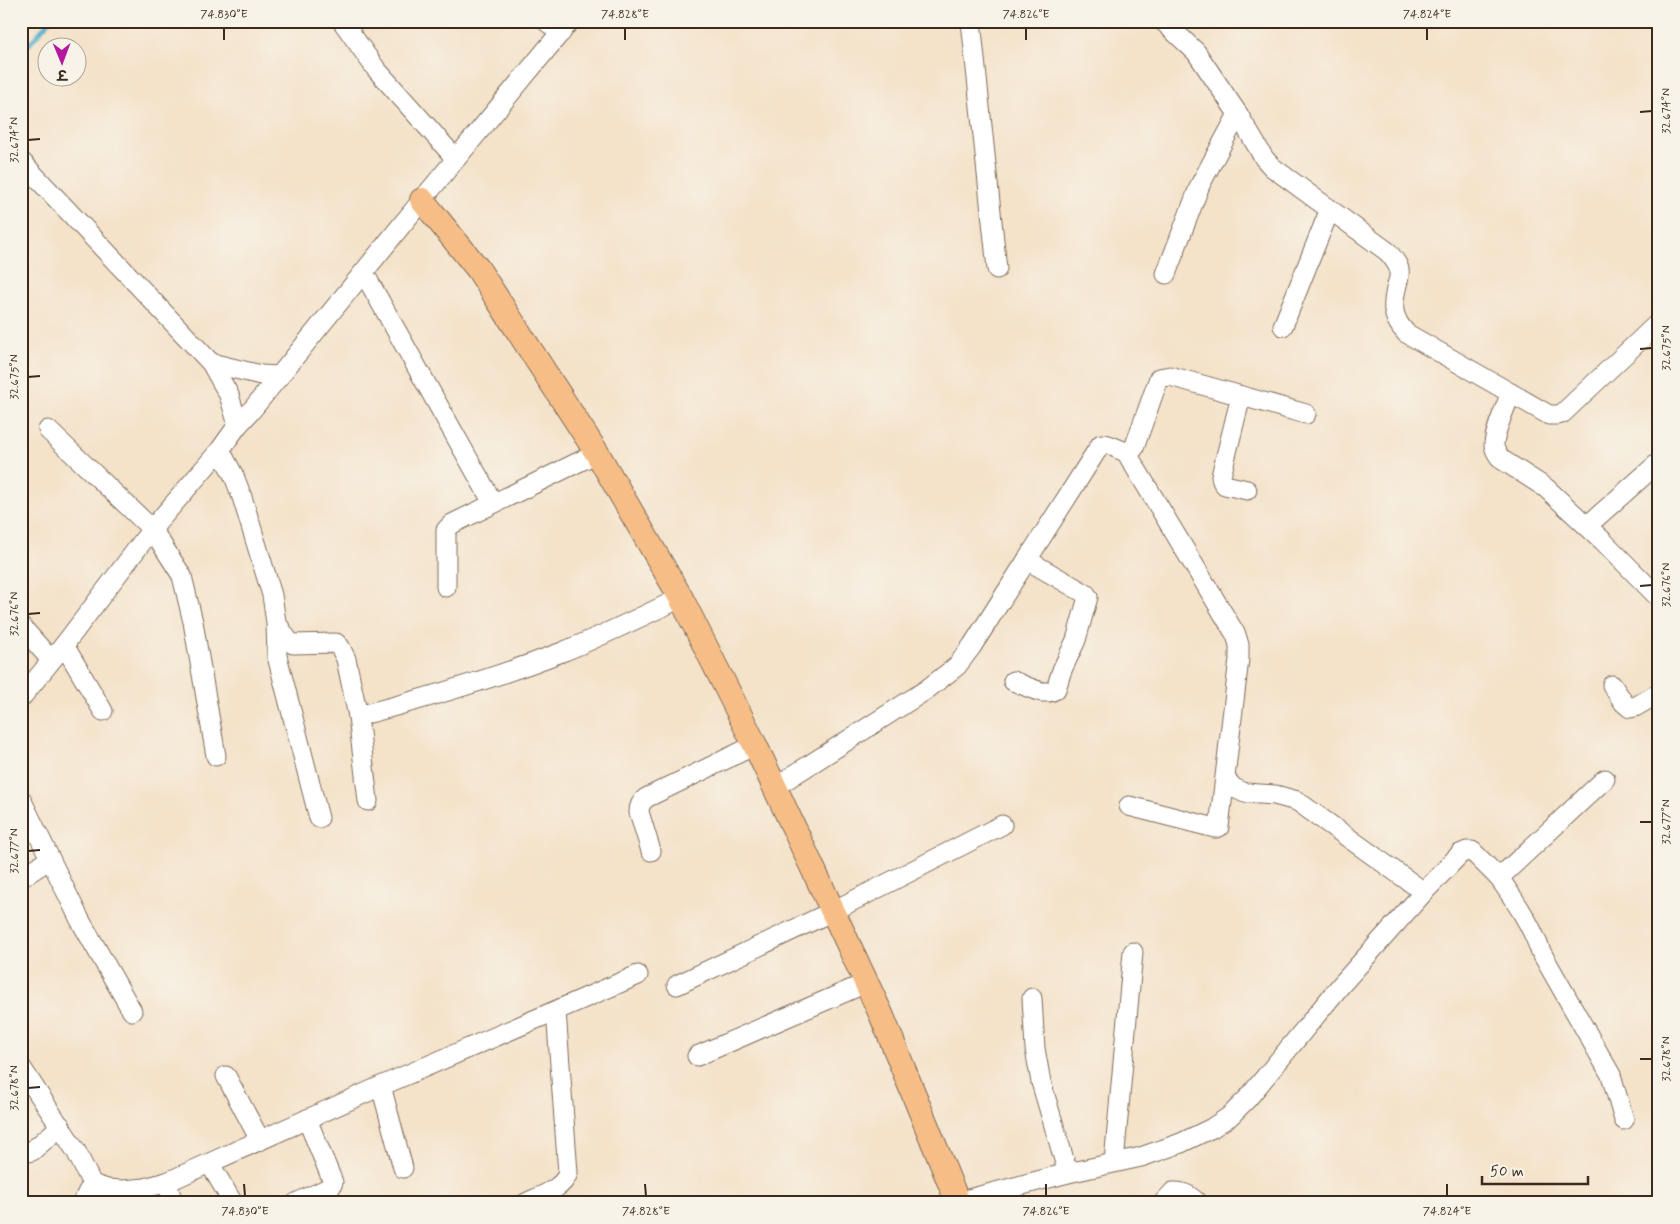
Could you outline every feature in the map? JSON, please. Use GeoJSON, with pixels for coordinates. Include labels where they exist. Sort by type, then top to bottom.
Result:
{"type":"FeatureCollection","features":[{"type":"Feature","properties":{"kind":"main road"},"geometry":{"type":"LineString","coordinates":[[422,200],[478,270],[598,452],[681,598],[756,745],[881,1014],[958,1202]]}},
{"type":"Feature","properties":{"kind":"street"},"geometry":{"type":"LineString","coordinates":[[342,21],[376,69],[456,159]]}},
{"type":"Feature","properties":{"kind":"street"},"geometry":{"type":"LineString","coordinates":[[971,21],[997,269]]}},
{"type":"Feature","properties":{"kind":"street"},"geometry":{"type":"LineString","coordinates":[[1163,21],[1196,52],[1268,162],[1388,252],[1399,268],[1400,276],[1393,301],[1394,311],[1399,326],[1406,333],[1549,415],[1558,415],[1564,413],[1659,322]]}},
{"type":"Feature","properties":{"kind":"street"},"geometry":{"type":"LineString","coordinates":[[21,698],[152,530],[220,450],[238,425],[456,159],[559,25]]}},
{"type":"Feature","properties":{"kind":"street"},"geometry":{"type":"LineString","coordinates":[[1166,274],[1200,185],[1238,114]]}},
{"type":"Feature","properties":{"kind":"street"},"geometry":{"type":"LineString","coordinates":[[21,161],[211,363],[229,395],[238,425]]}},
{"type":"Feature","properties":{"kind":"street"},"geometry":{"type":"LineString","coordinates":[[1283,326],[1330,209]]}},
{"type":"Feature","properties":{"kind":"street"},"geometry":{"type":"LineString","coordinates":[[364,273],[493,503]]}},
{"type":"Feature","properties":{"kind":"street"},"geometry":{"type":"LineString","coordinates":[[211,363],[261,375],[280,376]]}},
{"type":"Feature","properties":{"kind":"street"},"geometry":{"type":"LineString","coordinates":[[1126,452],[1134,448],[1159,378],[1170,376],[1306,414]]}},
{"type":"Feature","properties":{"kind":"street"},"geometry":{"type":"LineString","coordinates":[[1511,393],[1501,418],[1494,446],[1501,459],[1546,488],[1657,592]]}},
{"type":"Feature","properties":{"kind":"street"},"geometry":{"type":"LineString","coordinates":[[1241,396],[1221,476],[1225,485],[1247,490]]}},
{"type":"Feature","properties":{"kind":"street"},"geometry":{"type":"LineString","coordinates":[[48,430],[152,530],[177,566],[186,585],[216,756]]}},
{"type":"Feature","properties":{"kind":"street"},"geometry":{"type":"LineString","coordinates":[[775,787],[926,690],[957,666],[972,646],[1101,444],[1109,444],[1126,452],[1236,634],[1239,645],[1239,659],[1219,828],[1129,806]]}},
{"type":"Feature","properties":{"kind":"street"},"geometry":{"type":"LineString","coordinates":[[220,450],[234,476],[242,497],[272,595],[278,656],[319,818]]}},
{"type":"Feature","properties":{"kind":"street"},"geometry":{"type":"LineString","coordinates":[[446,587],[446,530],[452,524],[598,452]]}},
{"type":"Feature","properties":{"kind":"street"},"geometry":{"type":"LineString","coordinates":[[1587,526],[1659,462]]}},
{"type":"Feature","properties":{"kind":"street"},"geometry":{"type":"LineString","coordinates":[[1012,681],[1041,692],[1049,692],[1056,689],[1062,670],[1076,640],[1088,597],[1086,594],[1027,560]]}},
{"type":"Feature","properties":{"kind":"street"},"geometry":{"type":"LineString","coordinates":[[358,716],[479,682],[564,651],[681,598]]}},
{"type":"Feature","properties":{"kind":"street"},"geometry":{"type":"LineString","coordinates":[[276,622],[292,644],[329,642],[336,643],[340,647],[346,659],[358,716],[368,801]]}},
{"type":"Feature","properties":{"kind":"street"},"geometry":{"type":"LineString","coordinates":[[21,626],[51,660]]}},
{"type":"Feature","properties":{"kind":"street"},"geometry":{"type":"LineString","coordinates":[[64,645],[103,711]]}},
{"type":"Feature","properties":{"kind":"street"},"geometry":{"type":"LineString","coordinates":[[1612,685],[1624,703],[1630,708],[1640,705],[1659,692]]}},
{"type":"Feature","properties":{"kind":"street"},"geometry":{"type":"LineString","coordinates":[[651,851],[639,812],[642,802],[646,798],[756,745]]}},
{"type":"Feature","properties":{"kind":"street"},"geometry":{"type":"LineString","coordinates":[[1225,778],[1234,788],[1245,793],[1275,795],[1297,801],[1424,892]]}},
{"type":"Feature","properties":{"kind":"street"},"geometry":{"type":"LineString","coordinates":[[1499,878],[1605,778]]}},
{"type":"Feature","properties":{"kind":"street"},"geometry":{"type":"LineString","coordinates":[[21,799],[80,920],[132,1011]]}},
{"type":"Feature","properties":{"kind":"street"},"geometry":{"type":"LineString","coordinates":[[678,985],[1002,825]]}},
{"type":"Feature","properties":{"kind":"street"},"geometry":{"type":"LineString","coordinates":[[958,1202],[1068,1173],[1142,1157],[1181,1143],[1212,1128],[1230,1116],[1248,1098],[1341,985],[1424,892],[1460,854],[1467,851],[1472,851],[1499,878],[1524,913],[1541,952],[1611,1075],[1624,1120]]}},
{"type":"Feature","properties":{"kind":"street"},"geometry":{"type":"LineString","coordinates":[[21,878],[50,858]]}},
{"type":"Feature","properties":{"kind":"street"},"geometry":{"type":"LineString","coordinates":[[1114,1162],[1133,952]]}},
{"type":"Feature","properties":{"kind":"street"},"geometry":{"type":"LineString","coordinates":[[21,1067],[76,1150],[92,1184],[107,1189],[145,1188],[167,1182],[210,1164],[381,1086],[638,975]]}},
{"type":"Feature","properties":{"kind":"street"},"geometry":{"type":"LineString","coordinates":[[697,1056],[866,983]]}},
{"type":"Feature","properties":{"kind":"street"},"geometry":{"type":"LineString","coordinates":[[1032,998],[1035,1049],[1041,1082],[1068,1173]]}},
{"type":"Feature","properties":{"kind":"street"},"geometry":{"type":"LineString","coordinates":[[526,1203],[546,1198],[566,1179],[568,1172],[556,1011]]}},
{"type":"Feature","properties":{"kind":"street"},"geometry":{"type":"LineString","coordinates":[[226,1076],[260,1140]]}},
{"type":"Feature","properties":{"kind":"street"},"geometry":{"type":"LineString","coordinates":[[381,1086],[403,1168]]}},
{"type":"Feature","properties":{"kind":"street"},"geometry":{"type":"LineString","coordinates":[[296,1203],[331,1187],[333,1182],[307,1119]]}},
{"type":"Feature","properties":{"kind":"street"},"geometry":{"type":"LineString","coordinates":[[21,1149],[28,1152],[32,1151],[61,1126]]}},
{"type":"Feature","properties":{"kind":"street"},"geometry":{"type":"LineString","coordinates":[[210,1164],[232,1203]]}},
{"type":"Feature","properties":{"kind":"street"},"geometry":{"type":"LineString","coordinates":[[167,1182],[173,1203]]}},
{"type":"Feature","properties":{"kind":"street"},"geometry":{"type":"LineString","coordinates":[[82,1203],[92,1184]]}},
{"type":"Feature","properties":{"kind":"street"},"geometry":{"type":"LineString","coordinates":[[1163,1203],[1173,1192],[1188,1194],[1198,1203]]}},
{"type":"Feature","properties":{"kind":"waterway"},"geometry":{"type":"LineString","coordinates":[[21,54],[49,21]]}}]}
